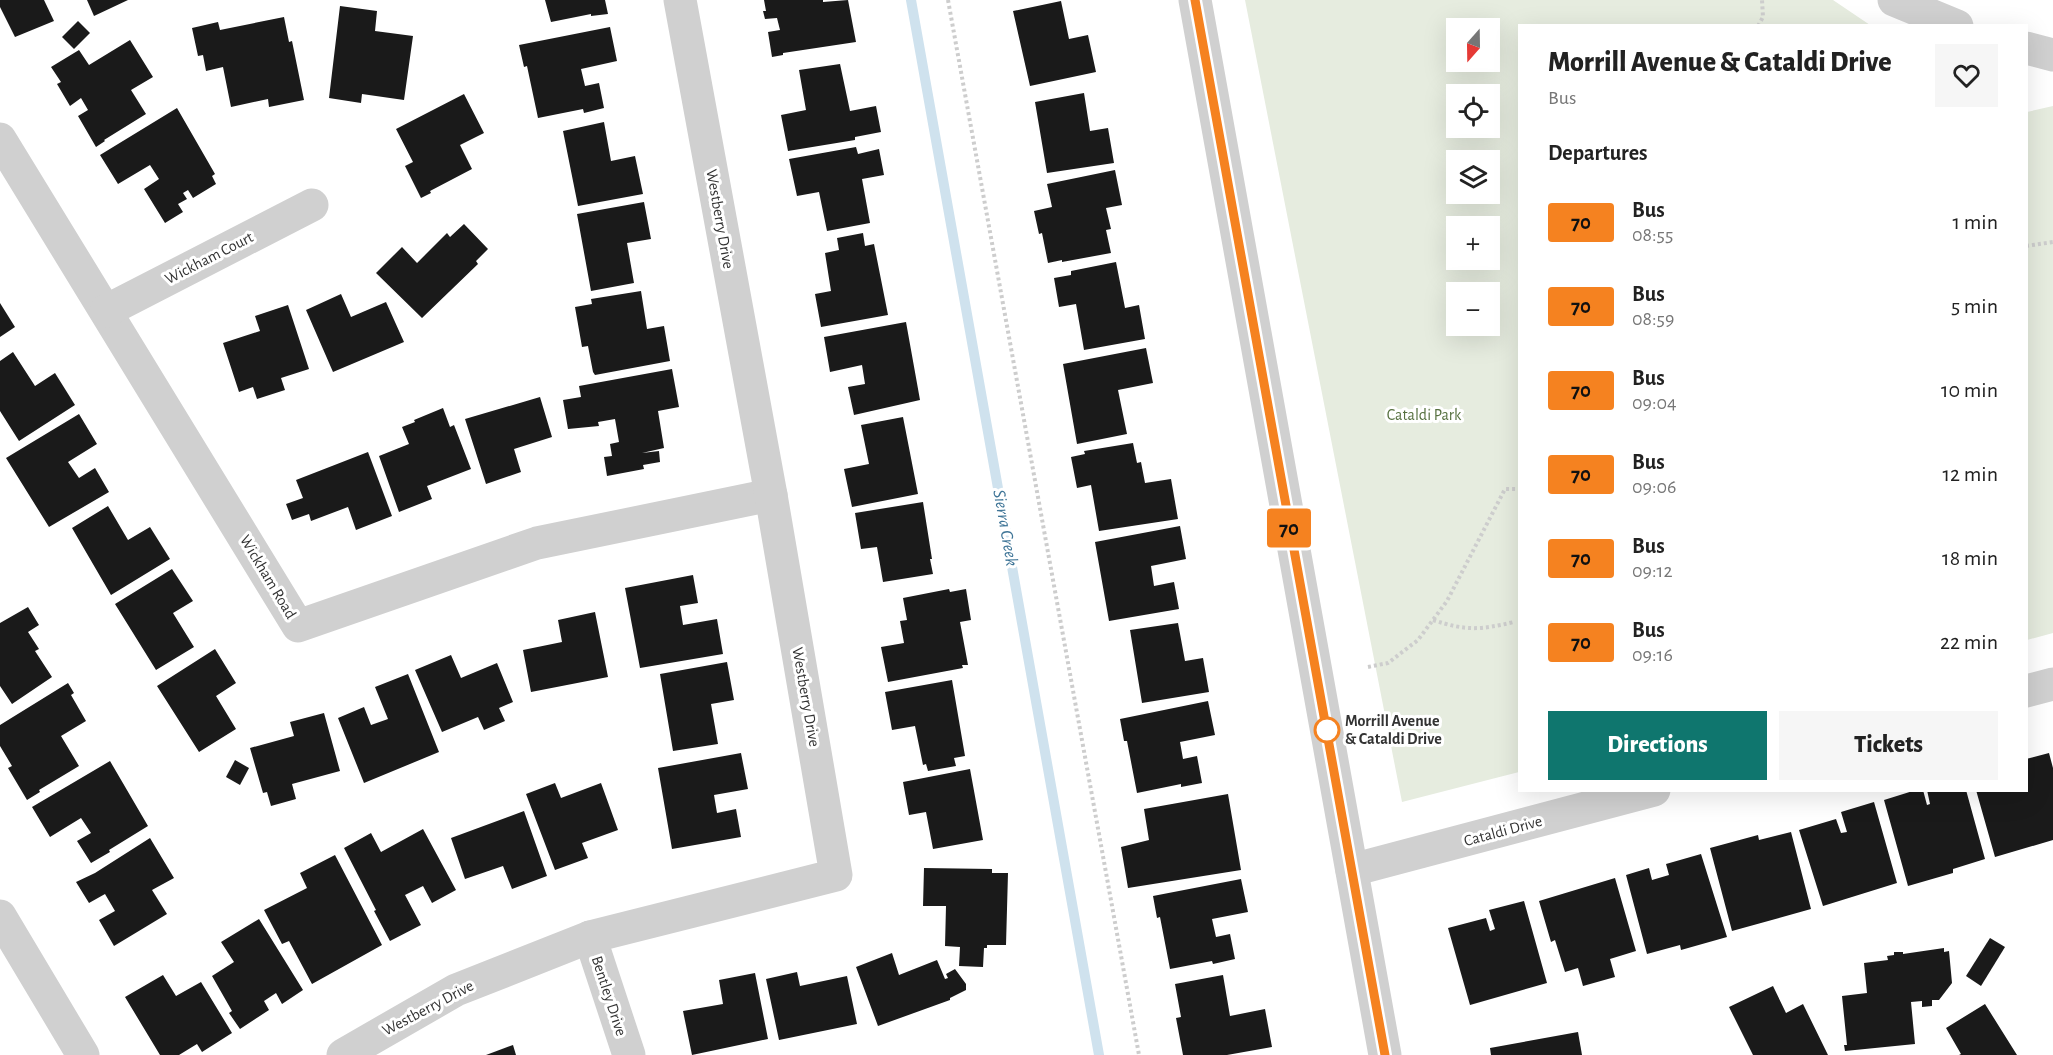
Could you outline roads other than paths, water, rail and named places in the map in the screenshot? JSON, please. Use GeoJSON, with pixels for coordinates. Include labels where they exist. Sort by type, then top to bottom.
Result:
{"type":"FeatureCollection","features":[{"type":"Feature","properties":{"kind":"street","name":"Westberry Drive"},"geometry":{"type":"LineString","coordinates":[[343,1055],[456,990],[590,937],[836,875],[771,495],[680,0]]}},
{"type":"Feature","properties":{"kind":"street"},"geometry":{"type":"LineString","coordinates":[[1195,0],[1385,1055]]}},
{"type":"Feature","properties":{"kind":"street"},"geometry":{"type":"LineString","coordinates":[[1894,0],[1952,24]]}},
{"type":"Feature","properties":{"kind":"street"},"geometry":{"type":"LineString","coordinates":[[2028,49],[2053,55]]}},
{"type":"Feature","properties":{"kind":"street","name":"Wickham Road"},"geometry":{"type":"LineString","coordinates":[[0,139],[298,626],[537,543],[771,495]]}},
{"type":"Feature","properties":{"kind":"street","name":"Wickham Court"},"geometry":{"type":"LineString","coordinates":[[106,311],[312,205]]}},
{"type":"Feature","properties":{"kind":"street"},"geometry":{"type":"LineString","coordinates":[[2028,690],[2053,684]]}},
{"type":"Feature","properties":{"kind":"street","name":"Cataldi Drive"},"geometry":{"type":"LineString","coordinates":[[1352,870],[1581,800],[1639,792]]}},
{"type":"Feature","properties":{"kind":"street"},"geometry":{"type":"LineString","coordinates":[[0,916],[83,1055]]}},
{"type":"Feature","properties":{"kind":"street","name":"Bentley Drive"},"geometry":{"type":"LineString","coordinates":[[590,937],[629,1055]]}},
{"type":"Feature","properties":{"kind":"waterway","name":"Sierra Creek"},"geometry":{"type":"LineString","coordinates":[[911,0],[1099,1055]]}},
{"type":"Feature","properties":{"kind":"place","name":"Morrill Avenue & Cataldi Drive"},"geometry":{"type":"Point","coordinates":[1327,730]}},
{"type":"Feature","properties":{"kind":"park label","name":"Cataldi Park"},"geometry":{"type":"Point","coordinates":[1424,415]}}]}
